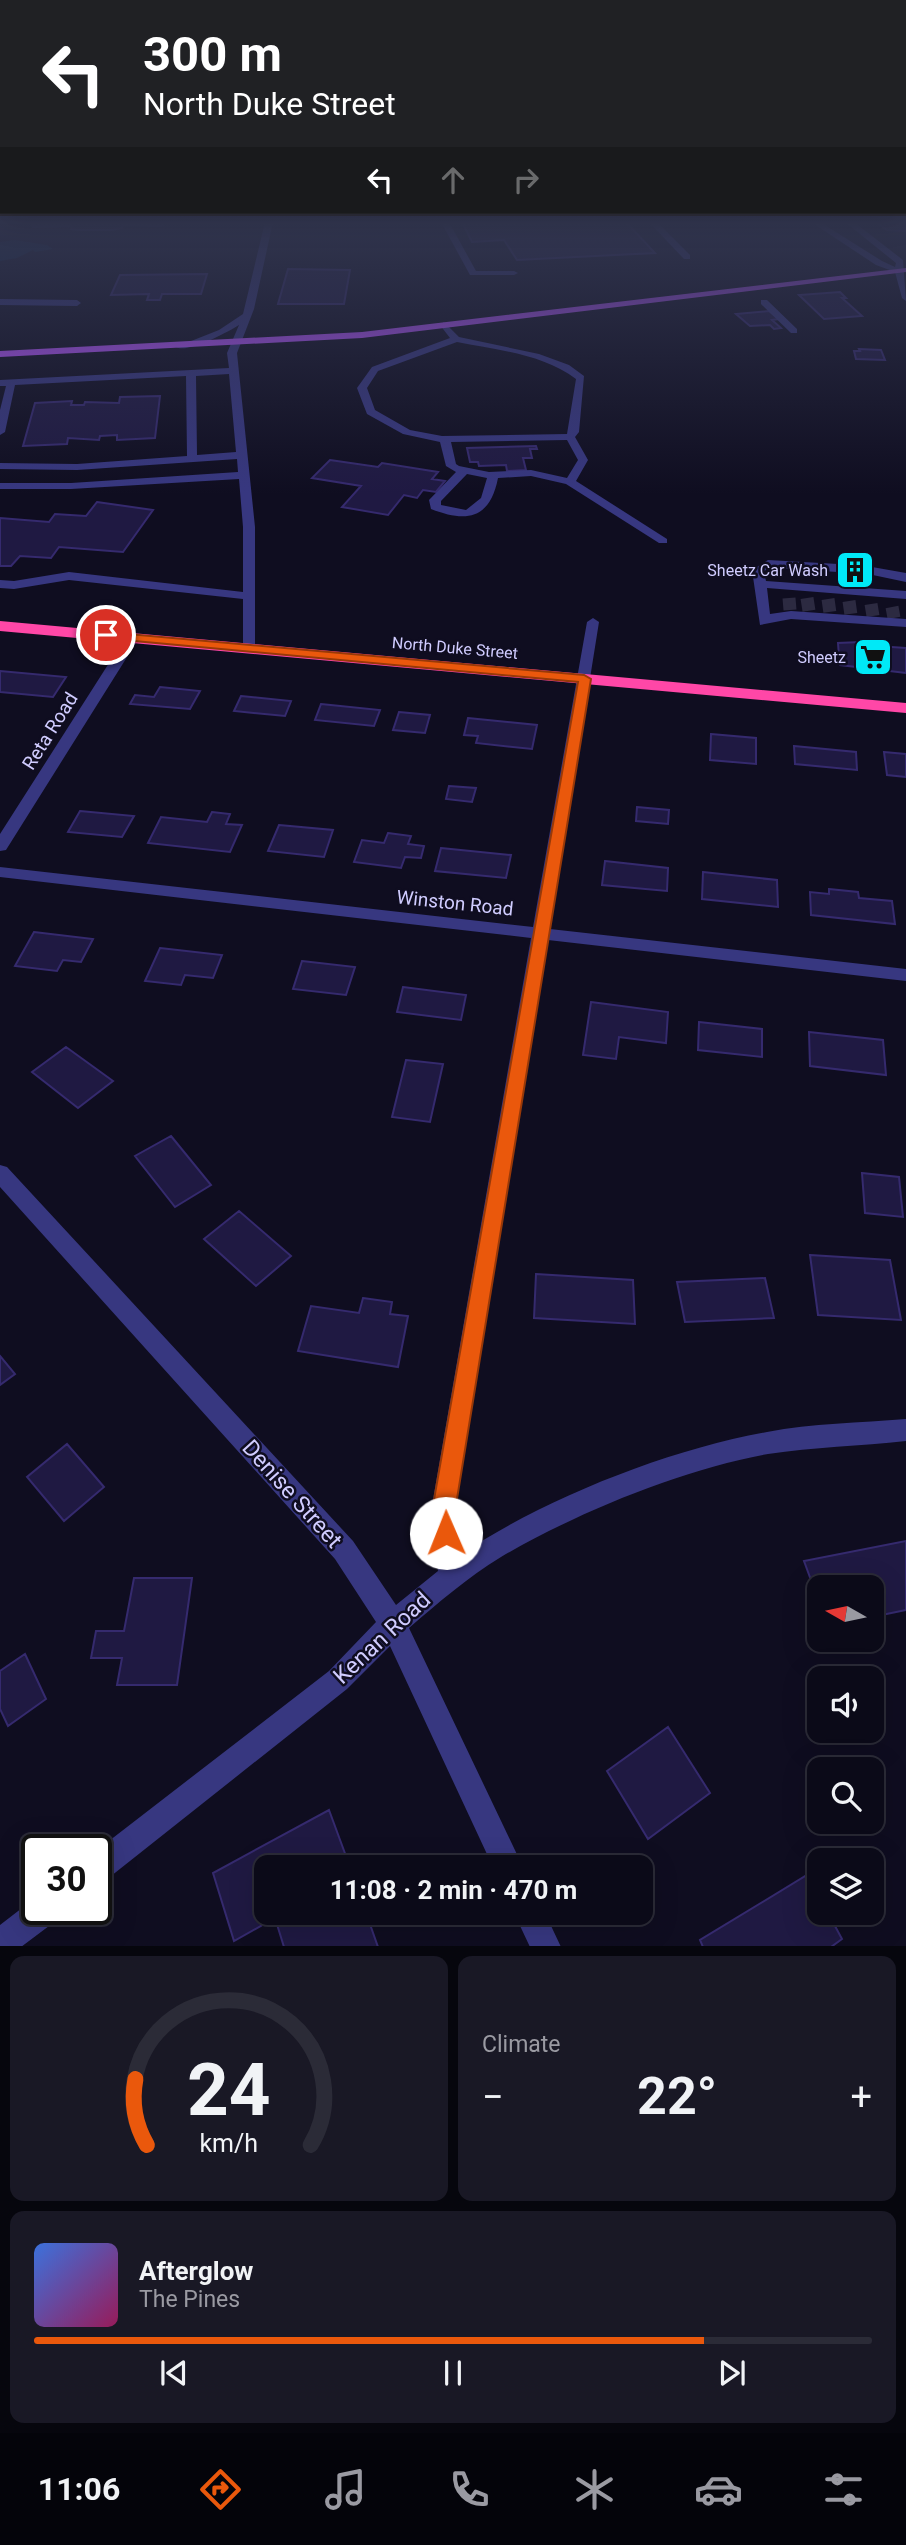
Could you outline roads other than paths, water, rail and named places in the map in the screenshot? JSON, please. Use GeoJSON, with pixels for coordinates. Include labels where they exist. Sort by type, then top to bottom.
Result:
{"type":"FeatureCollection","features":[{"type":"Feature","properties":{"kind":"highway","name":"North Duke Street"},"geometry":{"type":"LineString","coordinates":[[0,626],[906,708]]}},
{"type":"Feature","properties":{"kind":"main road"},"geometry":{"type":"LineString","coordinates":[[0,354],[237,344],[444,325],[543,313]]}},
{"type":"Feature","properties":{"kind":"street"},"geometry":{"type":"LineString","coordinates":[[248,313],[232,353],[249,527],[250,648]]}},
{"type":"Feature","properties":{"kind":"street"},"geometry":{"type":"LineString","coordinates":[[771,313],[794,331]]}},
{"type":"Feature","properties":{"kind":"street"},"geometry":{"type":"LineString","coordinates":[[181,347],[222,332],[247,316]]}},
{"type":"Feature","properties":{"kind":"street"},"geometry":{"type":"LineString","coordinates":[[444,325],[456,339]]}},
{"type":"Feature","properties":{"kind":"street"},"geometry":{"type":"LineString","coordinates":[[456,339],[536,356],[566,367],[580,378],[575,432],[570,437],[444,439],[407,432],[371,412],[362,388],[375,369],[456,339]]}},
{"type":"Feature","properties":{"kind":"street"},"geometry":{"type":"LineString","coordinates":[[0,432],[5,383],[234,371]]}},
{"type":"Feature","properties":{"kind":"street"},"geometry":{"type":"LineString","coordinates":[[191,374],[192,459]]}},
{"type":"Feature","properties":{"kind":"street"},"geometry":{"type":"LineString","coordinates":[[570,437],[583,460],[570,482]]}},
{"type":"Feature","properties":{"kind":"street"},"geometry":{"type":"LineString","coordinates":[[444,439],[452,466],[464,471],[492,475],[531,473],[570,482],[663,541]]}},
{"type":"Feature","properties":{"kind":"street"},"geometry":{"type":"LineString","coordinates":[[0,466],[77,467],[242,455]]}},
{"type":"Feature","properties":{"kind":"street"},"geometry":{"type":"LineString","coordinates":[[464,471],[435,500],[435,507],[460,514],[478,510],[485,503],[492,475]]}},
{"type":"Feature","properties":{"kind":"street"},"geometry":{"type":"LineString","coordinates":[[0,485],[71,486],[244,475]]}},
{"type":"Feature","properties":{"kind":"street"},"geometry":{"type":"LineString","coordinates":[[838,568],[768,564],[758,570],[765,622],[776,616],[790,602],[808,603],[828,594],[850,606],[895,613]]}},
{"type":"Feature","properties":{"kind":"street"},"geometry":{"type":"LineString","coordinates":[[872,571],[897,574],[906,578]]}},
{"type":"Feature","properties":{"kind":"street"},"geometry":{"type":"LineString","coordinates":[[0,584],[14,586],[69,576],[250,596]]}},
{"type":"Feature","properties":{"kind":"street"},"geometry":{"type":"LineString","coordinates":[[760,584],[790,602],[808,603],[830,616],[850,606],[895,613]]}},
{"type":"Feature","properties":{"kind":"street"},"geometry":{"type":"LineString","coordinates":[[895,613],[906,595]]}},
{"type":"Feature","properties":{"kind":"street"},"geometry":{"type":"LineString","coordinates":[[452,1576],[443,1511],[593,622]]}},
{"type":"Feature","properties":{"kind":"street","name":"Reta Road"},"geometry":{"type":"LineString","coordinates":[[0,846],[132,638]]}},
{"type":"Feature","properties":{"kind":"street","name":"Winston Road"},"geometry":{"type":"LineString","coordinates":[[0,872],[906,975]]}},
{"type":"Feature","properties":{"kind":"street","name":"Denise Street"},"geometry":{"type":"LineString","coordinates":[[0,1173],[344,1550],[393,1623],[502,1855]]}},
{"type":"Feature","properties":{"kind":"street","name":"Kenan Road"},"geometry":{"type":"LineString","coordinates":[[112,1857],[338,1680],[393,1623],[452,1576],[528,1528],[598,1496],[677,1467],[768,1444],[906,1430]]}},
{"type":"Feature","properties":{"kind":"street"},"geometry":{"type":"LineString","coordinates":[[0,1944],[25,1925]]}},
{"type":"Feature","properties":{"kind":"street"},"geometry":{"type":"LineString","coordinates":[[535,1925],[545,1946]]}},
{"type":"Feature","properties":{"kind":"tunnel"},"geometry":{"type":"LineString","coordinates":[[838,568],[872,571]]}},
{"type":"Feature","properties":{"kind":"tunnel"},"geometry":{"type":"LineString","coordinates":[[789,598],[790,610]]}},
{"type":"Feature","properties":{"kind":"tunnel"},"geometry":{"type":"LineString","coordinates":[[807,598],[809,611]]}},
{"type":"Feature","properties":{"kind":"tunnel"},"geometry":{"type":"LineString","coordinates":[[828,599],[830,613]]}},
{"type":"Feature","properties":{"kind":"tunnel"},"geometry":{"type":"LineString","coordinates":[[849,601],[851,615]]}},
{"type":"Feature","properties":{"kind":"tunnel"},"geometry":{"type":"LineString","coordinates":[[871,604],[873,616]]}},
{"type":"Feature","properties":{"kind":"tunnel"},"geometry":{"type":"LineString","coordinates":[[892,607],[894,618]]}},
{"type":"Feature","properties":{"kind":"place","name":"Sheetz Car Wash"},"geometry":{"type":"Point","coordinates":[855,570]}},
{"type":"Feature","properties":{"kind":"place","name":"Sheetz"},"geometry":{"type":"Point","coordinates":[873,657]}}]}
